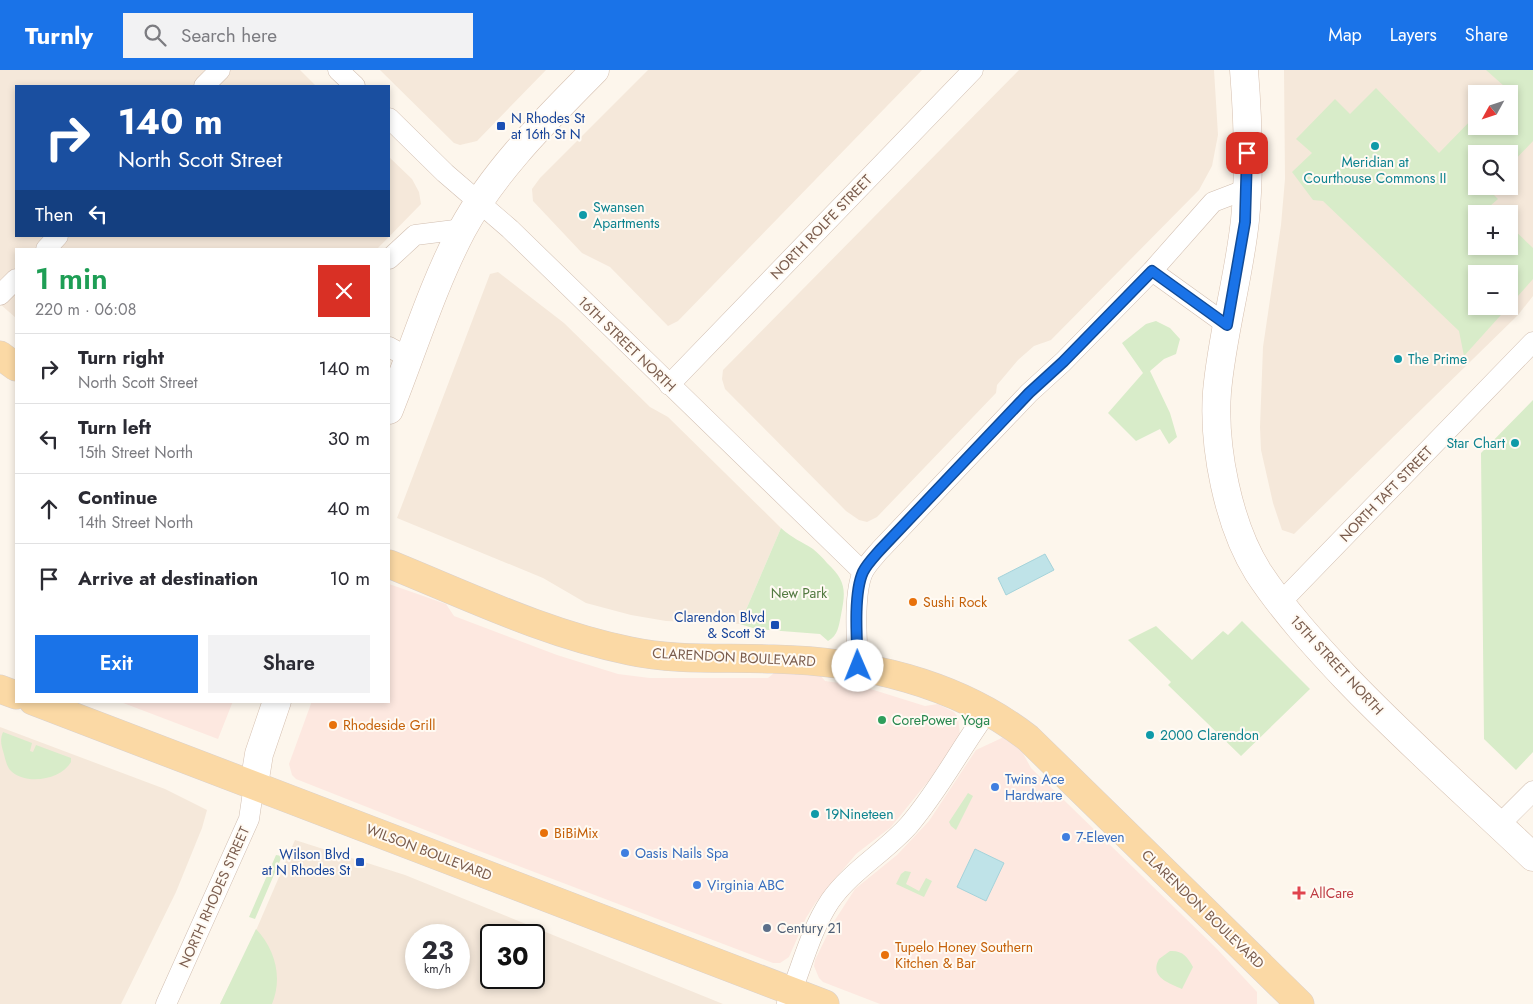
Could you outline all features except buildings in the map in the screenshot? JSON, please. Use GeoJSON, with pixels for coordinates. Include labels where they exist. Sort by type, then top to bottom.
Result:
{"type":"FeatureCollection","features":[{"type":"Feature","properties":{"kind":"main road"},"geometry":{"type":"LineString","coordinates":[[0,355],[15,365]]}},
{"type":"Feature","properties":{"kind":"main road","name":"CLARENDON BOULEVARD"},"geometry":{"type":"LineString","coordinates":[[390,564],[545,627],[588,641],[632,651],[667,656],[776,659],[858,666],[927,685],[987,712],[1028,738],[1300,1004]]}},
{"type":"Feature","properties":{"kind":"main road"},"geometry":{"type":"LineString","coordinates":[[0,689],[15,695]]}},
{"type":"Feature","properties":{"kind":"main road","name":"WILSON BOULEVARD"},"geometry":{"type":"LineString","coordinates":[[38,703],[254,785],[789,997],[825,1004]]}},
{"type":"Feature","properties":{"kind":"street"},"geometry":{"type":"LineString","coordinates":[[205,85],[220,70]]}},
{"type":"Feature","properties":{"kind":"street"},"geometry":{"type":"LineString","coordinates":[[338,70],[355,85]]}},
{"type":"Feature","properties":{"kind":"street"},"geometry":{"type":"LineString","coordinates":[[390,404],[399,353],[462,229],[479,202],[513,156],[596,70]]}},
{"type":"Feature","properties":{"kind":"street","name":"NORTH ROLFE STREET"},"geometry":{"type":"LineString","coordinates":[[669,385],[973,70]]}},
{"type":"Feature","properties":{"kind":"street","name":"15TH STREET NORTH"},"geometry":{"type":"LineString","coordinates":[[1244,70],[1248,136],[1245,222],[1227,325],[1216,414],[1220,462],[1238,524],[1250,556],[1280,602],[1307,637],[1384,717],[1533,857]]}},
{"type":"Feature","properties":{"kind":"street","name":"16TH STREET NORTH"},"geometry":{"type":"LineString","coordinates":[[390,119],[510,229],[863,572]]}},
{"type":"Feature","properties":{"kind":"street"},"geometry":{"type":"LineString","coordinates":[[858,666],[857,612],[863,572],[880,550],[936,489],[1152,271],[1213,202],[1247,189]]}},
{"type":"Feature","properties":{"kind":"street"},"geometry":{"type":"LineString","coordinates":[[390,258],[415,235],[462,229]]}},
{"type":"Feature","properties":{"kind":"street"},"geometry":{"type":"LineString","coordinates":[[47,248],[57,237]]}},
{"type":"Feature","properties":{"kind":"street"},"geometry":{"type":"LineString","coordinates":[[1152,271],[1227,325]]}},
{"type":"Feature","properties":{"kind":"street"},"geometry":{"type":"LineString","coordinates":[[0,295],[15,279]]}},
{"type":"Feature","properties":{"kind":"street","name":"NORTH TAFT STREET"},"geometry":{"type":"LineString","coordinates":[[1280,602],[1533,342]]}},
{"type":"Feature","properties":{"kind":"street","name":"NORTH RHODES STREET"},"geometry":{"type":"LineString","coordinates":[[166,1004],[248,820],[259,754],[276,703]]}},
{"type":"Feature","properties":{"kind":"street"},"geometry":{"type":"LineString","coordinates":[[789,997],[822,914],[831,900],[856,872],[895,840],[920,812],[987,712]]}},
{"type":"Feature","properties":{"kind":"street"},"geometry":{"type":"LineString","coordinates":[[1500,825],[1533,792]]}},
{"type":"Feature","properties":{"kind":"shaded area"},"geometry":{"type":"Polygon","coordinates":[[[0,70],[300,70],[315,85],[15,85],[15,237],[389,237],[378,248],[15,248],[15,317],[0,304],[0,70]]]}},
{"type":"Feature","properties":{"kind":"shaded area"},"geometry":{"type":"Polygon","coordinates":[[[380,70],[546,70],[477,141],[460,145],[454,143],[380,70]]]}},
{"type":"Feature","properties":{"kind":"shaded area"},"geometry":{"type":"Polygon","coordinates":[[[648,70],[922,70],[678,321],[668,326],[610,267],[582,253],[533,201],[532,189],[540,178],[648,70]]]}},
{"type":"Feature","properties":{"kind":"shaded area"},"geometry":{"type":"Polygon","coordinates":[[[1019,70],[1214,70],[1218,135],[1212,166],[1199,190],[1051,340],[1034,346],[1018,360],[997,385],[996,393],[877,517],[867,522],[859,520],[846,511],[725,389],[722,379],[723,370],[1019,70]]]}},
{"type":"Feature","properties":{"kind":"shaded area"},"geometry":{"type":"Polygon","coordinates":[[[1284,70],[1533,70],[1533,296],[1518,315],[1294,534],[1282,530],[1273,503],[1261,450],[1260,427],[1263,347],[1281,225],[1285,179],[1284,70]]]}},
{"type":"Feature","properties":{"kind":"shaded area"},"geometry":{"type":"Polygon","coordinates":[[[390,158],[412,179],[419,192],[421,204],[390,236],[390,158]]]}},
{"type":"Feature","properties":{"kind":"shaded area"},"geometry":{"type":"Polygon","coordinates":[[[498,272],[564,323],[650,407],[668,417],[781,528],[740,624],[666,621],[631,615],[586,603],[543,578],[397,518],[490,274],[498,272]]]}},
{"type":"Feature","properties":{"kind":"shaded area"},"geometry":{"type":"Polygon","coordinates":[[[390,584],[446,604],[454,616],[557,655],[618,674],[650,678],[768,678],[774,673],[820,675],[825,681],[861,686],[925,706],[938,704],[954,712],[958,717],[960,735],[930,779],[891,827],[856,854],[816,902],[806,918],[789,957],[780,963],[773,963],[296,779],[292,775],[289,764],[311,703],[390,703],[390,584]]]}},
{"type":"Feature","properties":{"kind":"shaded area"},"geometry":{"type":"Polygon","coordinates":[[[123,703],[232,703],[218,739],[123,703]]]}},
{"type":"Feature","properties":{"kind":"shaded area"},"geometry":{"type":"Polygon","coordinates":[[[0,727],[165,789],[207,810],[202,828],[176,892],[121,1004],[0,1004],[0,727]]]}},
{"type":"Feature","properties":{"kind":"shaded area"},"geometry":{"type":"Polygon","coordinates":[[[1006,736],[1019,746],[1031,768],[1217,949],[1257,992],[1257,1004],[880,1004],[823,982],[819,978],[814,966],[815,960],[833,923],[855,889],[897,855],[929,821],[976,750],[1006,736]]]}},
{"type":"Feature","properties":{"kind":"shaded area"},"geometry":{"type":"Polygon","coordinates":[[[295,840],[405,875],[526,924],[480,924],[480,989],[545,989],[545,932],[723,1004],[220,1004],[251,942],[295,840]]]}},
{"type":"Feature","properties":{"kind":"green space"},"geometry":{"type":"Polygon","coordinates":[[[1486,70],[1533,70],[1533,141],[1518,157],[1518,145],[1468,145],[1468,195],[1494,195],[1498,199],[1491,205],[1468,205],[1468,255],[1518,255],[1518,234],[1533,248],[1533,279],[1518,296],[1518,265],[1468,265],[1468,315],[1501,315],[1464,356],[1459,331],[1323,201],[1313,200],[1292,172],[1312,153],[1296,139],[1335,99],[1350,114],[1376,88],[1439,153],[1468,123],[1468,135],[1518,135],[1518,85],[1503,85],[1486,70]]]}},
{"type":"Feature","properties":{"kind":"green space"},"geometry":{"type":"Polygon","coordinates":[[[1156,321],[1170,328],[1180,339],[1176,354],[1164,359],[1150,371],[1170,413],[1177,437],[1169,444],[1160,429],[1136,441],[1108,413],[1143,373],[1122,343],[1146,324],[1156,321]]]}},
{"type":"Feature","properties":{"kind":"green space"},"geometry":{"type":"Polygon","coordinates":[[[1533,400],[1533,752],[1516,770],[1484,739],[1481,453],[1533,400]]]}},
{"type":"Feature","properties":{"kind":"green space","name":"New Park"},"geometry":{"type":"Polygon","coordinates":[[[781,528],[817,552],[838,575],[841,581],[844,599],[840,623],[836,633],[828,641],[820,634],[756,629],[740,624],[781,528]]]}},
{"type":"Feature","properties":{"kind":"green space"},"geometry":{"type":"Polygon","coordinates":[[[1242,621],[1310,689],[1241,756],[1168,685],[1171,682],[1128,640],[1156,626],[1192,660],[1223,631],[1228,635],[1242,621]]]}},
{"type":"Feature","properties":{"kind":"green space"},"geometry":{"type":"Polygon","coordinates":[[[3,732],[32,743],[30,751],[33,752],[36,745],[71,758],[71,762],[66,768],[51,777],[33,779],[17,775],[10,770],[6,761],[1,744],[3,732]]]}},
{"type":"Feature","properties":{"kind":"green space"},"geometry":{"type":"Polygon","coordinates":[[[968,793],[973,796],[956,830],[949,822],[968,793]]]}},
{"type":"Feature","properties":{"kind":"green space"},"geometry":{"type":"Polygon","coordinates":[[[276,855],[282,856],[255,919],[249,917],[276,855]]]}},
{"type":"Feature","properties":{"kind":"green space"},"geometry":{"type":"Polygon","coordinates":[[[905,871],[911,872],[906,884],[919,891],[926,878],[932,881],[924,897],[896,884],[901,874],[905,871]]]}},
{"type":"Feature","properties":{"kind":"green space"},"geometry":{"type":"Polygon","coordinates":[[[256,929],[268,945],[275,964],[277,984],[272,1004],[220,1004],[256,929]]]}},
{"type":"Feature","properties":{"kind":"green space"},"geometry":{"type":"Polygon","coordinates":[[[1170,951],[1184,955],[1193,967],[1182,989],[1158,975],[1157,965],[1159,959],[1170,951]]]}},
{"type":"Feature","properties":{"kind":"water"},"geometry":{"type":"Polygon","coordinates":[[[1045,554],[1054,570],[1006,595],[998,578],[1045,554]]]}},
{"type":"Feature","properties":{"kind":"water"},"geometry":{"type":"Polygon","coordinates":[[[975,849],[1004,863],[986,901],[957,887],[975,849]]]}},
{"type":"Feature","properties":{"kind":"place","name":"N Rhodes St at 16th St N"},"geometry":{"type":"Point","coordinates":[501,126]}},
{"type":"Feature","properties":{"kind":"place","name":"Meridian at Courthouse Commons II"},"geometry":{"type":"Point","coordinates":[1375,146]}},
{"type":"Feature","properties":{"kind":"place","name":"Swansen Apartments"},"geometry":{"type":"Point","coordinates":[583,215]}},
{"type":"Feature","properties":{"kind":"place","name":"The Prime"},"geometry":{"type":"Point","coordinates":[1398,359]}},
{"type":"Feature","properties":{"kind":"place","name":"Star Chart"},"geometry":{"type":"Point","coordinates":[1515,443]}},
{"type":"Feature","properties":{"kind":"place","name":"Sushi Rock"},"geometry":{"type":"Point","coordinates":[913,602]}},
{"type":"Feature","properties":{"kind":"place","name":"Clarendon Blvd & Scott St"},"geometry":{"type":"Point","coordinates":[775,625]}},
{"type":"Feature","properties":{"kind":"place","name":"CorePower Yoga"},"geometry":{"type":"Point","coordinates":[882,720]}},
{"type":"Feature","properties":{"kind":"place","name":"Rhodeside Grill"},"geometry":{"type":"Point","coordinates":[333,725]}},
{"type":"Feature","properties":{"kind":"place","name":"2000 Clarendon"},"geometry":{"type":"Point","coordinates":[1150,735]}},
{"type":"Feature","properties":{"kind":"place","name":"Twins Ace Hardware"},"geometry":{"type":"Point","coordinates":[995,787]}},
{"type":"Feature","properties":{"kind":"place","name":"19Nineteen"},"geometry":{"type":"Point","coordinates":[815,814]}},
{"type":"Feature","properties":{"kind":"place","name":"BiBiMix"},"geometry":{"type":"Point","coordinates":[544,833]}},
{"type":"Feature","properties":{"kind":"place","name":"7-Eleven"},"geometry":{"type":"Point","coordinates":[1066,837]}},
{"type":"Feature","properties":{"kind":"place","name":"Oasis Nails Spa"},"geometry":{"type":"Point","coordinates":[625,853]}},
{"type":"Feature","properties":{"kind":"place","name":"Wilson Blvd at N Rhodes St"},"geometry":{"type":"Point","coordinates":[360,862]}},
{"type":"Feature","properties":{"kind":"place","name":"Virginia ABC"},"geometry":{"type":"Point","coordinates":[697,885]}},
{"type":"Feature","properties":{"kind":"place","name":"AllCare"},"geometry":{"type":"Point","coordinates":[1299,893]}},
{"type":"Feature","properties":{"kind":"place","name":"Century 21"},"geometry":{"type":"Point","coordinates":[767,928]}},
{"type":"Feature","properties":{"kind":"place","name":"Tupelo Honey Southern Kitchen & Bar"},"geometry":{"type":"Point","coordinates":[885,955]}},
{"type":"Feature","properties":{"kind":"route"},"geometry":{"type":"LineString","coordinates":[[858,666],[857,612],[863,572],[880,550],[936,489],[1029,393],[1063,362],[1152,271],[1227,325],[1245,222],[1247,153]]}}]}
